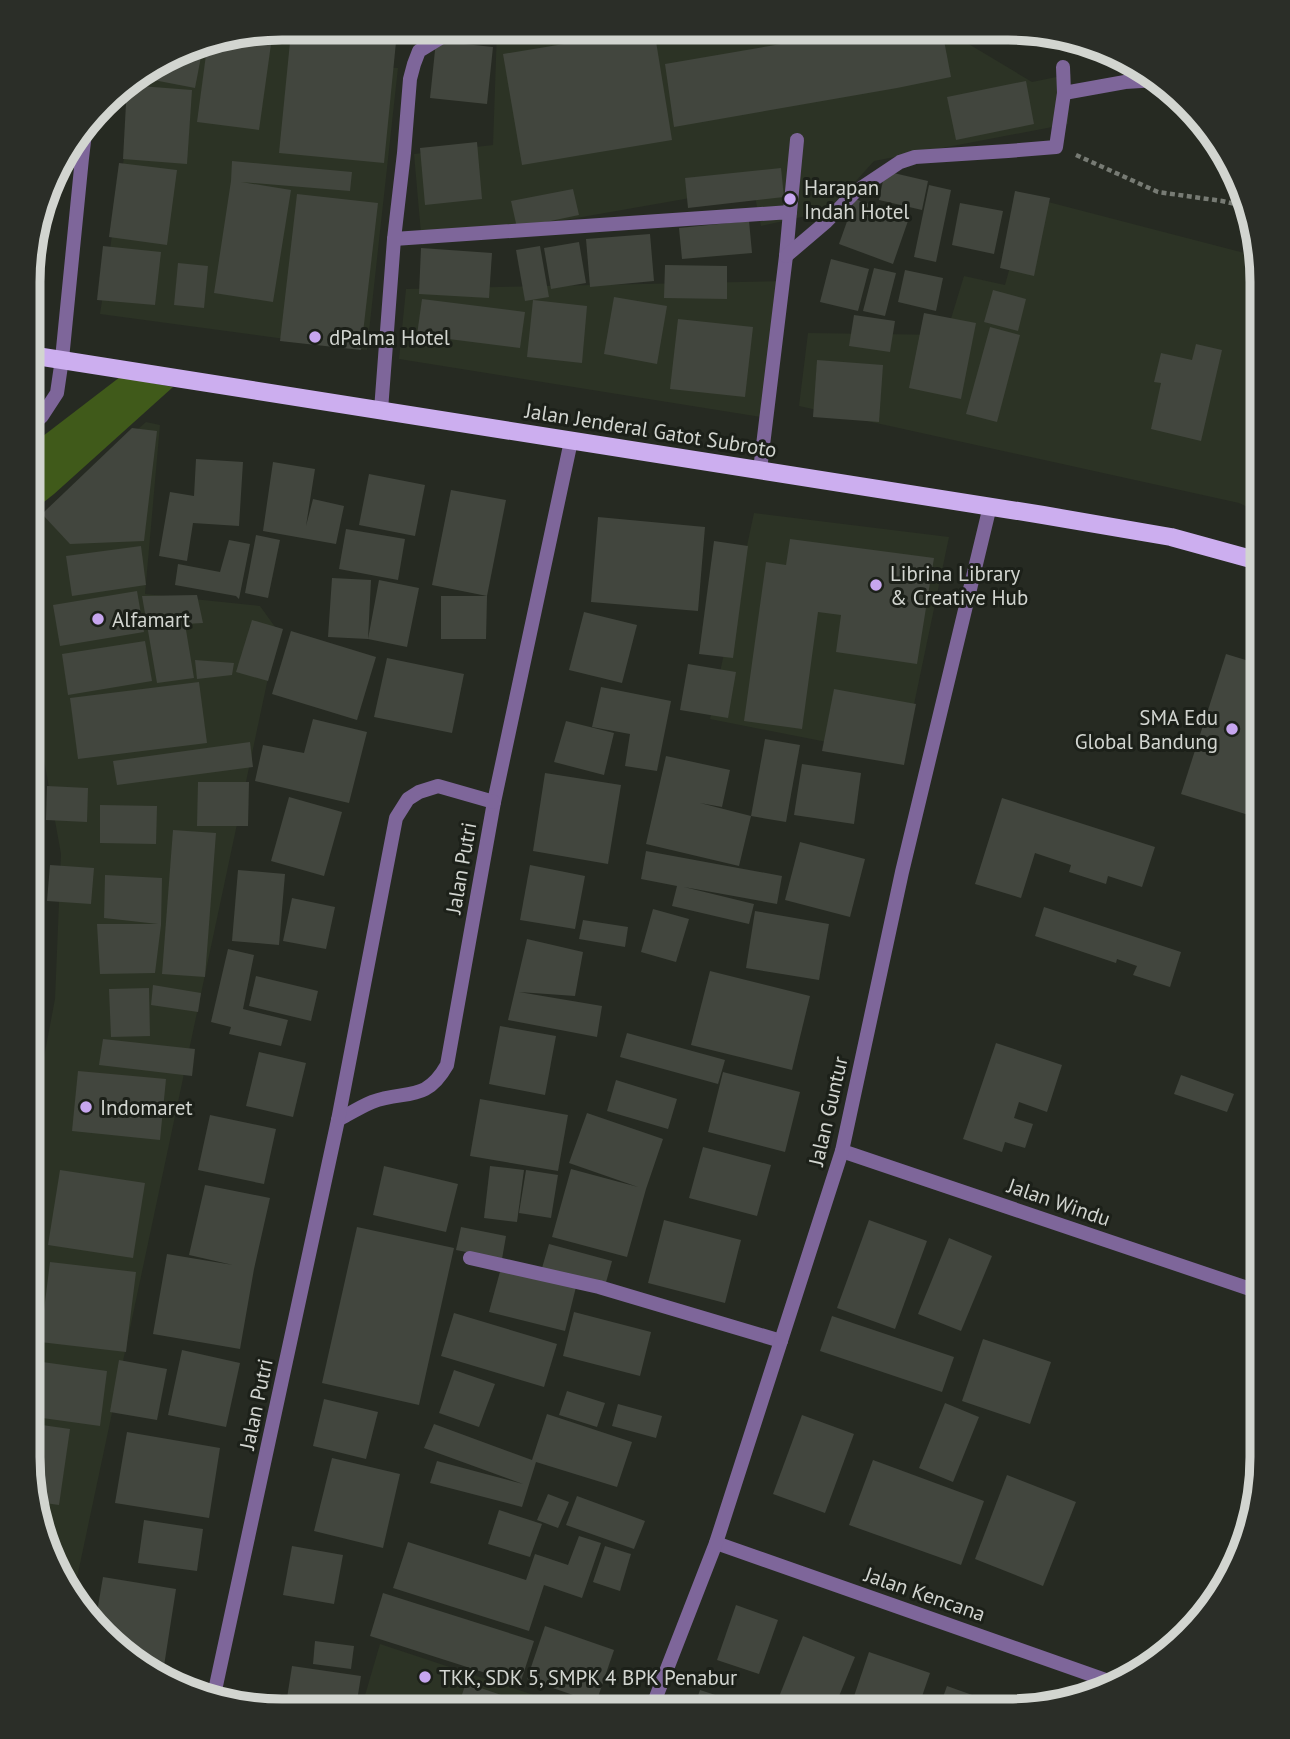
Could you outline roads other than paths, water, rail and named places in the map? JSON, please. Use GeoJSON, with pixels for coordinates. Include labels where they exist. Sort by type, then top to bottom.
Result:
{"type":"FeatureCollection","features":[{"type":"Feature","properties":{"kind":"main road","name":"Jalan Jenderal Gatot Subroto"},"geometry":{"type":"LineString","coordinates":[[40,356],[990,506],[1171,537],[1250,559]]}},
{"type":"Feature","properties":{"kind":"street"},"geometry":{"type":"LineString","coordinates":[[381,410],[410,79],[419,51],[437,40]]}},
{"type":"Feature","properties":{"kind":"street"},"geometry":{"type":"LineString","coordinates":[[786,256],[826,222],[855,192],[900,162],[915,157],[1056,146],[1064,93],[1063,67]]}},
{"type":"Feature","properties":{"kind":"street"},"geometry":{"type":"LineString","coordinates":[[1064,93],[1142,81]]}},
{"type":"Feature","properties":{"kind":"street"},"geometry":{"type":"LineString","coordinates":[[760,470],[797,140]]}},
{"type":"Feature","properties":{"kind":"street"},"geometry":{"type":"LineString","coordinates":[[40,417],[57,393],[84,144]]}},
{"type":"Feature","properties":{"kind":"street"},"geometry":{"type":"LineString","coordinates":[[394,239],[790,212]]}},
{"type":"Feature","properties":{"kind":"street","name":"Jalan Putri"},"geometry":{"type":"LineString","coordinates":[[338,1121],[374,1101],[413,1095],[425,1089],[442,1074],[447,1065],[494,802],[571,441]]}},
{"type":"Feature","properties":{"kind":"street","name":"Jalan Guntur"},"geometry":{"type":"LineString","coordinates":[[655,1699],[716,1543],[842,1151],[902,872],[990,506]]}},
{"type":"Feature","properties":{"kind":"street","name":"Jalan Putri"},"geometry":{"type":"LineString","coordinates":[[215,1689],[338,1121],[396,818],[408,799],[438,786],[494,802]]}},
{"type":"Feature","properties":{"kind":"street","name":"Jalan Windu"},"geometry":{"type":"LineString","coordinates":[[842,1151],[1249,1289]]}},
{"type":"Feature","properties":{"kind":"street"},"geometry":{"type":"LineString","coordinates":[[470,1258],[599,1287],[781,1341]]}},
{"type":"Feature","properties":{"kind":"street","name":"Jalan Kencana"},"geometry":{"type":"LineString","coordinates":[[716,1543],[1103,1679]]}},
{"type":"Feature","properties":{"kind":"place","name":"Harapan Indah Hotel"},"geometry":{"type":"Point","coordinates":[790,199]}},
{"type":"Feature","properties":{"kind":"place","name":"dPalma Hotel"},"geometry":{"type":"Point","coordinates":[315,337]}},
{"type":"Feature","properties":{"kind":"place","name":"Librina Library & Creative Hub"},"geometry":{"type":"Point","coordinates":[876,585]}},
{"type":"Feature","properties":{"kind":"place","name":"Alfamart"},"geometry":{"type":"Point","coordinates":[98,619]}},
{"type":"Feature","properties":{"kind":"place","name":"SMA Edu Global Bandung"},"geometry":{"type":"Point","coordinates":[1232,729]}},
{"type":"Feature","properties":{"kind":"place","name":"Indomaret"},"geometry":{"type":"Point","coordinates":[86,1107]}},
{"type":"Feature","properties":{"kind":"place","name":"TKK, SDK 5, SMPK 4 BPK Penabur"},"geometry":{"type":"Point","coordinates":[425,1677]}}]}
